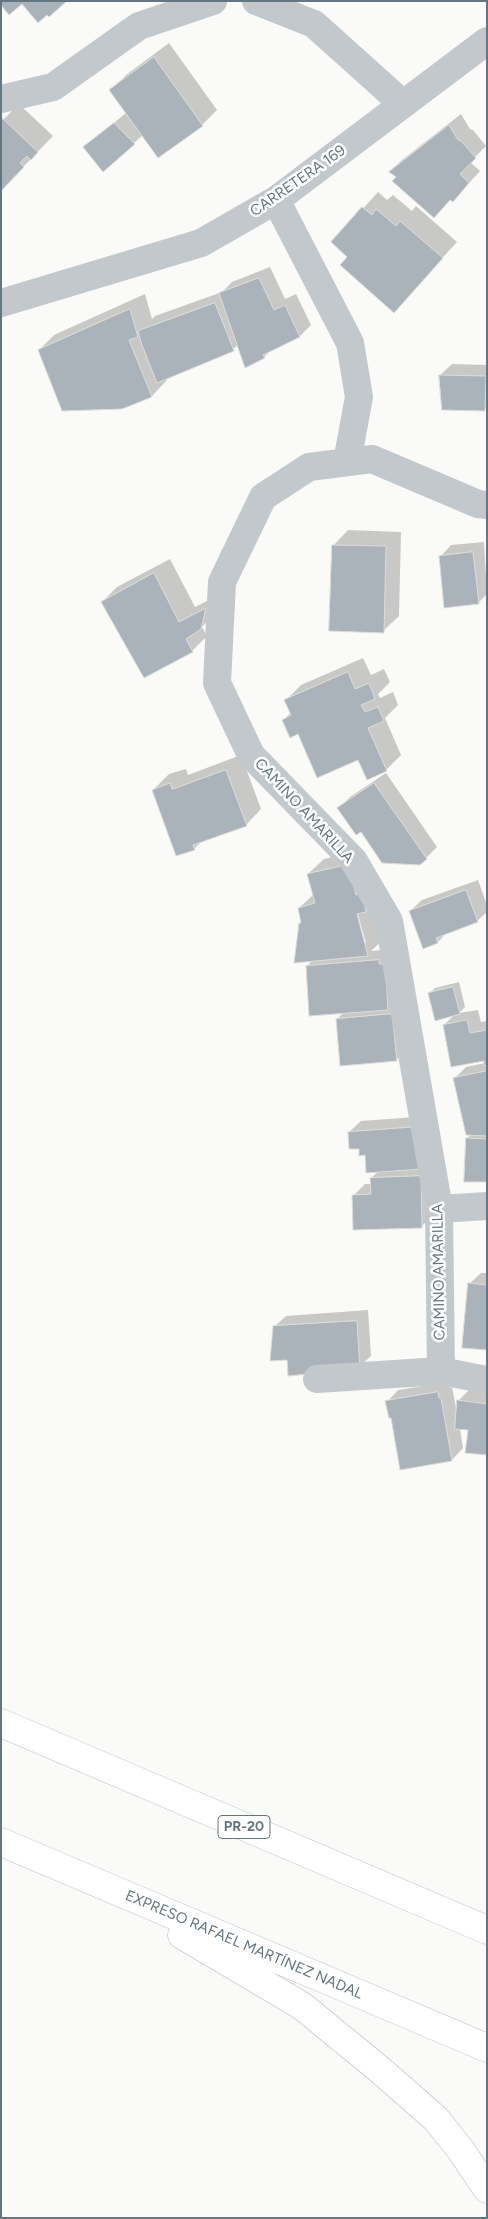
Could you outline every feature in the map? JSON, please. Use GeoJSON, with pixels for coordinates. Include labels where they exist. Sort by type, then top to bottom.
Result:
{"type":"FeatureCollection","features":[{"type":"Feature","properties":{"kind":"highway","name":"PR-20"},"geometry":{"type":"LineString","coordinates":[[1,1723],[487,1930]]}},
{"type":"Feature","properties":{"kind":"highway","name":"EXPRESO RAFAEL MARTÍNEZ NADAL"},"geometry":{"type":"LineString","coordinates":[[1,1842],[487,2048]]}},
{"type":"Feature","properties":{"kind":"highway"},"geometry":{"type":"LineString","coordinates":[[84,1877],[302,2006],[436,2119],[487,2188]]}},
{"type":"Feature","properties":{"kind":"street"},"geometry":{"type":"LineString","coordinates":[[1,100],[53,87],[139,26],[213,1]]}},
{"type":"Feature","properties":{"kind":"street"},"geometry":{"type":"LineString","coordinates":[[256,1],[314,24],[404,104]]}},
{"type":"Feature","properties":{"kind":"street","name":"CARRETERA 169"},"geometry":{"type":"LineString","coordinates":[[1,303],[202,243],[276,200],[487,41]]}},
{"type":"Feature","properties":{"kind":"street"},"geometry":{"type":"LineString","coordinates":[[276,200],[350,343],[359,397],[346,462]]}},
{"type":"Feature","properties":{"kind":"street","name":"CAMINO AMARILLA"},"geometry":{"type":"LineString","coordinates":[[441,1371],[439,1209],[389,921],[354,861],[251,755],[217,683],[222,582],[263,497],[309,467],[372,459],[471,501],[487,505]]}},
{"type":"Feature","properties":{"kind":"street"},"geometry":{"type":"LineString","coordinates":[[439,1209],[487,1206]]}},
{"type":"Feature","properties":{"kind":"street"},"geometry":{"type":"LineString","coordinates":[[317,1380],[441,1371],[487,1380]]}},
{"type":"Feature","properties":{"kind":"building"},"geometry":{"type":"Polygon","coordinates":[[[1,1],[67,1],[49,17],[47,15],[38,23],[22,4],[9,15],[1,5],[1,1]]]}},
{"type":"Feature","properties":{"kind":"building"},"geometry":{"type":"Polygon","coordinates":[[[154,57],[203,126],[158,158],[109,90],[154,57]]]}},
{"type":"Feature","properties":{"kind":"building"},"geometry":{"type":"Polygon","coordinates":[[[3,119],[38,152],[31,160],[27,156],[20,163],[24,167],[1,191],[1,120],[3,119]]]}},
{"type":"Feature","properties":{"kind":"building"},"geometry":{"type":"Polygon","coordinates":[[[114,123],[135,144],[103,172],[83,147],[114,123]]]}},
{"type":"Feature","properties":{"kind":"building"},"geometry":{"type":"Polygon","coordinates":[[[449,125],[458,140],[476,158],[460,174],[469,183],[453,202],[450,200],[434,218],[392,181],[396,177],[389,172],[449,125]]]}},
{"type":"Feature","properties":{"kind":"building"},"geometry":{"type":"Polygon","coordinates":[[[362,207],[372,215],[376,209],[396,226],[400,221],[443,258],[394,313],[340,265],[347,257],[331,242],[362,207]]]}},
{"type":"Feature","properties":{"kind":"building"},"geometry":{"type":"Polygon","coordinates":[[[259,278],[274,310],[285,305],[300,337],[263,355],[265,358],[245,368],[219,293],[259,278]]]}},
{"type":"Feature","properties":{"kind":"building"},"geometry":{"type":"Polygon","coordinates":[[[215,303],[234,351],[157,383],[138,331],[215,303]]]}},
{"type":"Feature","properties":{"kind":"building"},"geometry":{"type":"Polygon","coordinates":[[[130,309],[138,337],[129,340],[152,397],[122,409],[62,411],[38,350],[130,309]]]}},
{"type":"Feature","properties":{"kind":"building"},"geometry":{"type":"Polygon","coordinates":[[[439,375],[486,376],[485,411],[442,410],[439,375]]]}},
{"type":"Feature","properties":{"kind":"building"},"geometry":{"type":"Polygon","coordinates":[[[332,545],[386,546],[384,633],[329,631],[332,545]]]}},
{"type":"Feature","properties":{"kind":"building"},"geometry":{"type":"Polygon","coordinates":[[[473,552],[479,604],[444,608],[439,556],[473,552]]]}},
{"type":"Feature","properties":{"kind":"building"},"geometry":{"type":"Polygon","coordinates":[[[154,573],[179,622],[206,608],[201,629],[186,639],[193,652],[144,678],[101,602],[154,573]]]}},
{"type":"Feature","properties":{"kind":"building"},"geometry":{"type":"Polygon","coordinates":[[[348,672],[355,689],[369,683],[375,699],[361,705],[365,712],[378,707],[384,721],[368,728],[387,771],[367,780],[358,760],[317,778],[298,734],[290,738],[282,720],[291,715],[284,700],[348,672]]]}},
{"type":"Feature","properties":{"kind":"building"},"geometry":{"type":"Polygon","coordinates":[[[226,770],[247,826],[193,845],[195,850],[176,856],[152,790],[170,783],[172,789],[226,770]]]}},
{"type":"Feature","properties":{"kind":"building"},"geometry":{"type":"Polygon","coordinates":[[[374,783],[427,859],[420,865],[382,863],[361,832],[356,835],[337,808],[374,783]]]}},
{"type":"Feature","properties":{"kind":"building"},"geometry":{"type":"Polygon","coordinates":[[[348,865],[356,895],[362,894],[366,912],[357,914],[368,956],[294,963],[299,923],[301,923],[298,908],[315,903],[307,874],[348,865]]]}},
{"type":"Feature","properties":{"kind":"building"},"geometry":{"type":"Polygon","coordinates":[[[466,890],[478,922],[436,938],[438,943],[423,949],[409,911],[466,890]]]}},
{"type":"Feature","properties":{"kind":"building"},"geometry":{"type":"Polygon","coordinates":[[[379,960],[379,964],[385,964],[388,1010],[309,1016],[306,966],[379,960]]]}},
{"type":"Feature","properties":{"kind":"building"},"geometry":{"type":"Polygon","coordinates":[[[453,987],[460,1014],[435,1021],[428,993],[453,987]]]}},
{"type":"Feature","properties":{"kind":"building"},"geometry":{"type":"Polygon","coordinates":[[[392,1014],[397,1061],[340,1066],[336,1019],[392,1014]]]}},
{"type":"Feature","properties":{"kind":"building"},"geometry":{"type":"Polygon","coordinates":[[[467,1020],[470,1033],[487,1030],[487,1065],[484,1066],[484,1061],[451,1067],[443,1025],[467,1020]]]}},
{"type":"Feature","properties":{"kind":"building"},"geometry":{"type":"Polygon","coordinates":[[[487,1071],[487,1136],[466,1135],[453,1078],[487,1071]]]}},
{"type":"Feature","properties":{"kind":"building"},"geometry":{"type":"Polygon","coordinates":[[[418,1127],[421,1169],[366,1173],[365,1155],[359,1156],[359,1149],[349,1149],[348,1132],[418,1127]]]}},
{"type":"Feature","properties":{"kind":"building"},"geometry":{"type":"Polygon","coordinates":[[[466,1138],[487,1139],[487,1182],[464,1182],[466,1138]]]}},
{"type":"Feature","properties":{"kind":"building"},"geometry":{"type":"Polygon","coordinates":[[[421,1176],[422,1228],[353,1230],[352,1195],[371,1194],[370,1178],[421,1176]]]}},
{"type":"Feature","properties":{"kind":"building"},"geometry":{"type":"Polygon","coordinates":[[[468,1283],[487,1285],[487,1350],[462,1348],[468,1283]]]}},
{"type":"Feature","properties":{"kind":"building"},"geometry":{"type":"Polygon","coordinates":[[[357,1321],[360,1369],[288,1376],[287,1360],[270,1361],[273,1326],[357,1321]]]}},
{"type":"Feature","properties":{"kind":"building"},"geometry":{"type":"Polygon","coordinates":[[[438,1392],[439,1398],[441,1398],[452,1461],[400,1470],[391,1418],[389,1418],[385,1401],[438,1392]]]}},
{"type":"Feature","properties":{"kind":"building"},"geometry":{"type":"Polygon","coordinates":[[[457,1400],[487,1404],[487,1455],[465,1453],[468,1430],[455,1429],[457,1400]]]}}]}
